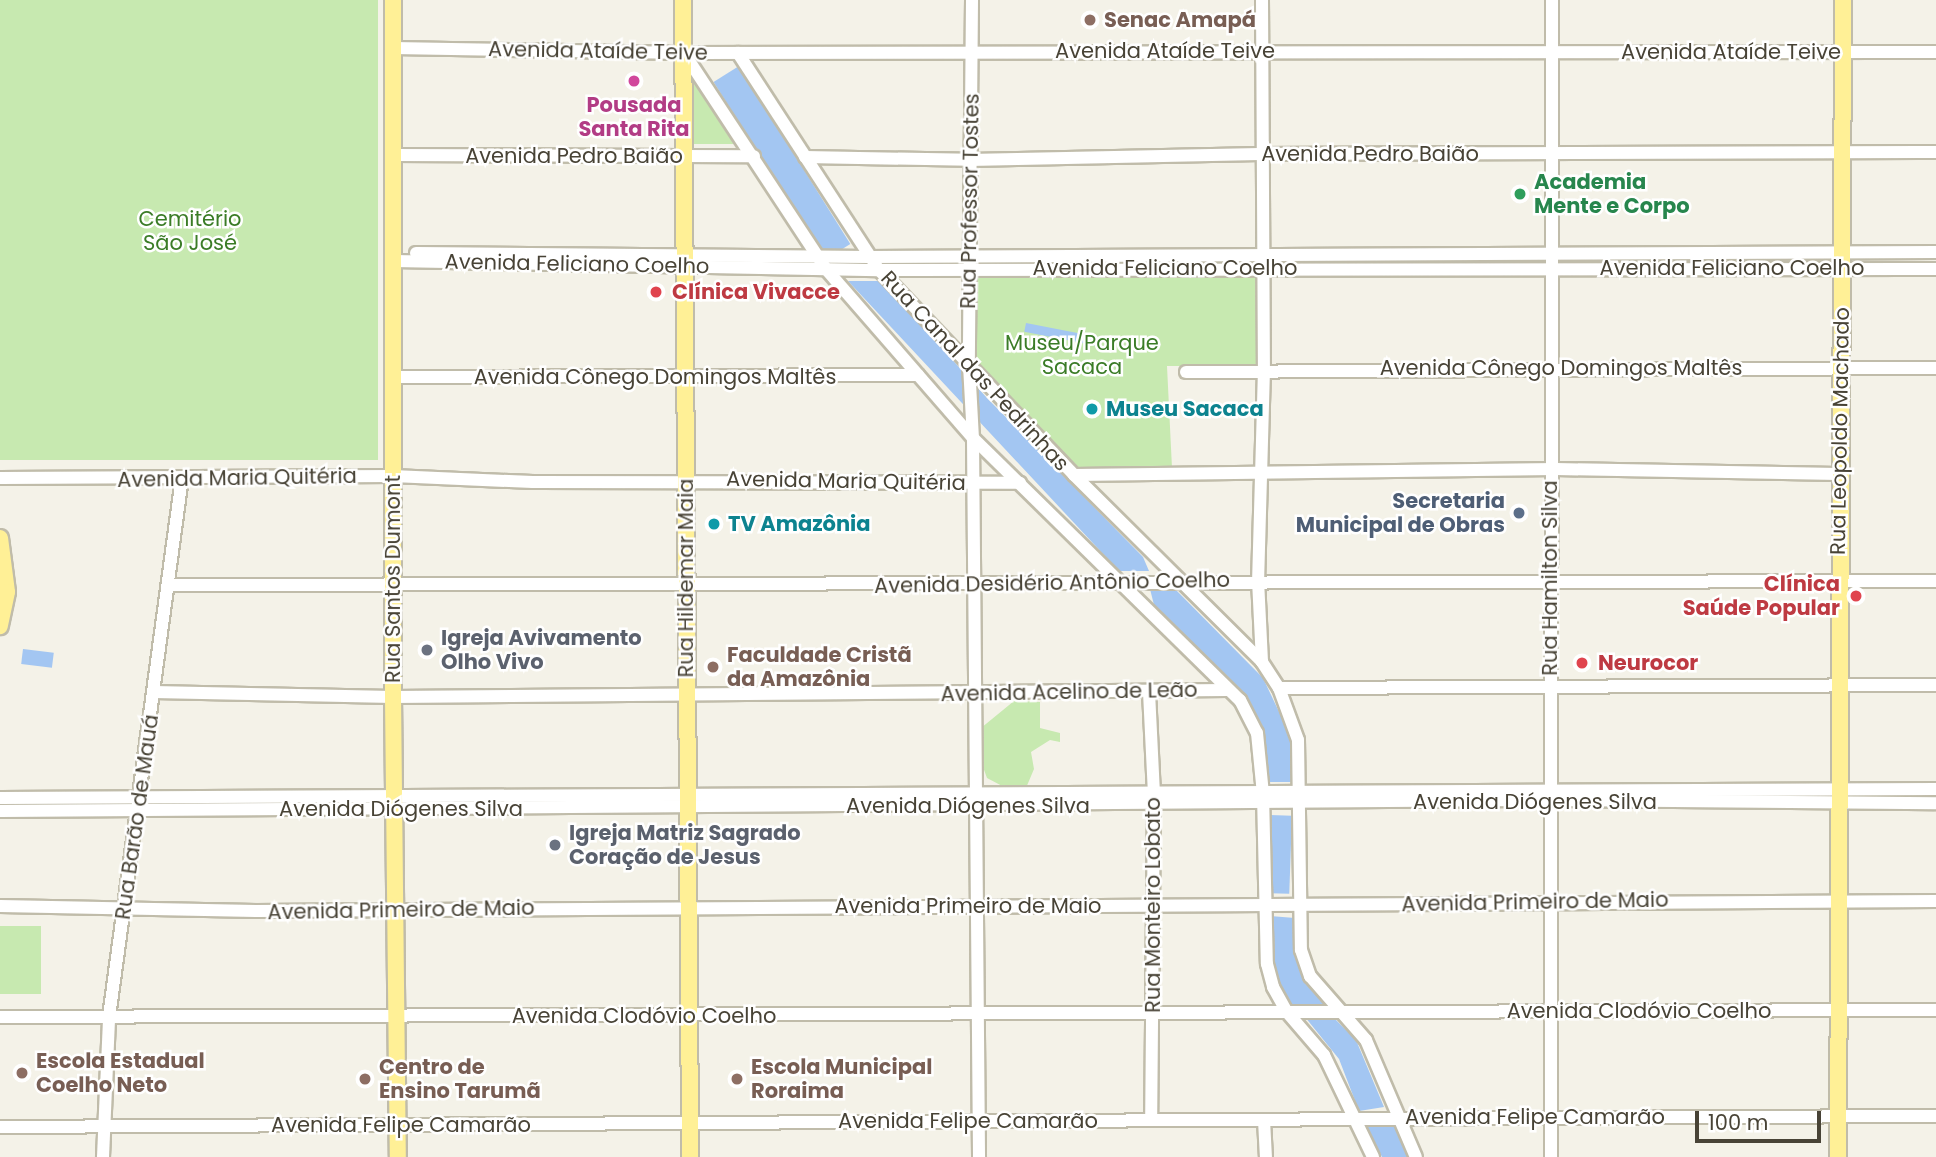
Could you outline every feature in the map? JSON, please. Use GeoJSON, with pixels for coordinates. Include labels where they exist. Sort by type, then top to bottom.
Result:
{"type":"FeatureCollection","features":[{"type":"Feature","properties":{"kind":"main road","name":"Rua Santos Dumont"},"geometry":{"type":"LineString","coordinates":[[393,0],[393,696],[398,1157]]}},
{"type":"Feature","properties":{"kind":"main road","name":"Rua Hildemar Maia"},"geometry":{"type":"LineString","coordinates":[[683,0],[690,1157]]}},
{"type":"Feature","properties":{"kind":"main road","name":"Rua Leopoldo Machado"},"geometry":{"type":"LineString","coordinates":[[1839,1157],[1838,474],[1844,151],[1843,0]]}},
{"type":"Feature","properties":{"kind":"main road"},"geometry":{"type":"LineString","coordinates":[[0,538],[7,592],[0,626]]}},
{"type":"Feature","properties":{"kind":"street","name":"Rua Professor Tostes"},"geometry":{"type":"LineString","coordinates":[[972,0],[969,370],[973,438],[971,482],[979,1157]]}},
{"type":"Feature","properties":{"kind":"street"},"geometry":{"type":"LineString","coordinates":[[1262,0],[1260,154],[1264,369],[1258,580],[1262,662]]}},
{"type":"Feature","properties":{"kind":"street","name":"Rua Hamilton Silva"},"geometry":{"type":"LineString","coordinates":[[1551,1157],[1552,0]]}},
{"type":"Feature","properties":{"kind":"street","name":"Avenida Ataíde Teive"},"geometry":{"type":"LineString","coordinates":[[393,48],[684,53],[1936,52]]}},
{"type":"Feature","properties":{"kind":"street"},"geometry":{"type":"LineString","coordinates":[[684,53],[754,156],[817,256],[833,269],[918,375],[973,438],[1240,700],[1257,733],[1267,799],[1267,964],[1290,1012],[1324,1055],[1358,1118],[1373,1157]]}},
{"type":"Feature","properties":{"kind":"street","name":"Rua Canal das Pedrinhas"},"geometry":{"type":"LineString","coordinates":[[738,53],[805,157],[868,263],[969,370],[1262,662],[1279,688],[1298,740],[1296,799],[1301,950],[1310,976],[1335,1012],[1366,1040],[1394,1118],[1416,1157]]}},
{"type":"Feature","properties":{"kind":"street","name":"Avenida Pedro Baião"},"geometry":{"type":"LineString","coordinates":[[805,157],[969,160],[1260,154],[1936,152]]}},
{"type":"Feature","properties":{"kind":"street","name":"Avenida Pedro Baião"},"geometry":{"type":"LineString","coordinates":[[394,155],[754,156]]}},
{"type":"Feature","properties":{"kind":"street"},"geometry":{"type":"LineString","coordinates":[[1698,252],[1698,268]]}},
{"type":"Feature","properties":{"kind":"street"},"geometry":{"type":"LineString","coordinates":[[1933,252],[1934,269]]}},
{"type":"Feature","properties":{"kind":"street","name":"Avenida Feliciano Coelho"},"geometry":{"type":"LineString","coordinates":[[394,257],[686,260],[831,256],[868,263],[969,269],[1181,261],[1261,253],[1933,252]]}},
{"type":"Feature","properties":{"kind":"street"},"geometry":{"type":"LineString","coordinates":[[1412,253],[1412,268]]}},
{"type":"Feature","properties":{"kind":"street","name":"Avenida Feliciano Coelho"},"geometry":{"type":"LineString","coordinates":[[686,260],[833,269],[868,263],[969,254],[1181,261],[1261,267],[1934,269]]}},
{"type":"Feature","properties":{"kind":"street","name":"Avenida Cônego Domingos Maltês"},"geometry":{"type":"LineString","coordinates":[[1186,372],[1551,367],[1936,368]]}},
{"type":"Feature","properties":{"kind":"street","name":"Avenida Cônego Domingos Maltês"},"geometry":{"type":"LineString","coordinates":[[393,377],[686,379],[918,375]]}},
{"type":"Feature","properties":{"kind":"street"},"geometry":{"type":"LineString","coordinates":[[1074,475],[1261,470],[1550,469],[1838,474]]}},
{"type":"Feature","properties":{"kind":"street","name":"Avenida Maria Quitéria"},"geometry":{"type":"LineString","coordinates":[[0,478],[393,476],[533,482],[687,479],[1020,483]]}},
{"type":"Feature","properties":{"kind":"street","name":"Rua Barão de Mauá"},"geometry":{"type":"LineString","coordinates":[[103,1157],[109,1017],[182,478]]}},
{"type":"Feature","properties":{"kind":"street","name":"Avenida Desidério Antônio Coelho"},"geometry":{"type":"LineString","coordinates":[[169,585],[972,585],[1166,580],[1936,581]]}},
{"type":"Feature","properties":{"kind":"street"},"geometry":{"type":"LineString","coordinates":[[1279,688],[1936,685]]}},
{"type":"Feature","properties":{"kind":"street","name":"Avenida Acelino de Leão"},"geometry":{"type":"LineString","coordinates":[[154,692],[393,696],[1228,690]]}},
{"type":"Feature","properties":{"kind":"street","name":"Rua Monteiro Lobato"},"geometry":{"type":"LineString","coordinates":[[1149,692],[1154,800],[1151,1119]]}},
{"type":"Feature","properties":{"kind":"street","name":"Avenida Diógenes Silva"},"geometry":{"type":"LineString","coordinates":[[0,798],[139,804],[394,804],[1839,796],[1936,789]]}},
{"type":"Feature","properties":{"kind":"street","name":"Avenida Diógenes Silva"},"geometry":{"type":"LineString","coordinates":[[1839,796],[1936,803]]}},
{"type":"Feature","properties":{"kind":"street","name":"Avenida Diógenes Silva"},"geometry":{"type":"LineString","coordinates":[[0,811],[139,804]]}},
{"type":"Feature","properties":{"kind":"street","name":"Avenida Primeiro de Maio"},"geometry":{"type":"LineString","coordinates":[[0,906],[126,906],[256,911],[1551,901],[1936,901]]}},
{"type":"Feature","properties":{"kind":"street","name":"Avenida Clodóvio Coelho"},"geometry":{"type":"LineString","coordinates":[[0,1017],[1936,1010]]}},
{"type":"Feature","properties":{"kind":"street","name":"Avenida Felipe Camarão"},"geometry":{"type":"LineString","coordinates":[[0,1127],[1264,1120],[1551,1115],[1839,1118],[1936,1116]]}},
{"type":"Feature","properties":{"kind":"street"},"geometry":{"type":"LineString","coordinates":[[1264,1120],[1266,1157]]}},
{"type":"Feature","properties":{"kind":"green space","name":"Cemitério São José"},"geometry":{"type":"Polygon","coordinates":[[[0,0],[378,0],[378,460],[0,460],[0,0]]]}},
{"type":"Feature","properties":{"kind":"green space"},"geometry":{"type":"Polygon","coordinates":[[[693,71],[736,144],[693,144],[693,71]]]}},
{"type":"Feature","properties":{"kind":"green space","name":"Museu/Parque Sacaca"},"geometry":{"type":"Polygon","coordinates":[[[1259,268],[1260,366],[1167,366],[1172,468],[1074,472],[972,362],[970,270],[1259,268]]]}},
{"type":"Feature","properties":{"kind":"green space"},"geometry":{"type":"Polygon","coordinates":[[[1014,701],[1040,702],[1040,728],[1060,733],[1060,742],[1050,740],[1031,752],[1034,769],[1026,788],[1006,788],[987,778],[983,767],[981,728],[1014,701]]]}},
{"type":"Feature","properties":{"kind":"green space"},"geometry":{"type":"Polygon","coordinates":[[[0,926],[41,926],[41,994],[0,994],[0,926]]]}},
{"type":"Feature","properties":{"kind":"water"},"geometry":{"type":"Polygon","coordinates":[[[739,66],[850,244],[825,260],[714,82],[739,66]]]}},
{"type":"Feature","properties":{"kind":"water"},"geometry":{"type":"Polygon","coordinates":[[[848,281],[881,281],[987,398],[1143,557],[1149,571],[1119,571],[848,281]]]}},
{"type":"Feature","properties":{"kind":"water"},"geometry":{"type":"Polygon","coordinates":[[[1026,323],[1101,338],[1099,346],[1024,332],[1026,323]]]}},
{"type":"Feature","properties":{"kind":"water"},"geometry":{"type":"Polygon","coordinates":[[[1150,589],[1176,590],[1263,678],[1290,735],[1296,782],[1268,782],[1266,746],[1246,699],[1154,605],[1150,589]]]}},
{"type":"Feature","properties":{"kind":"water"},"geometry":{"type":"Polygon","coordinates":[[[23,649],[54,653],[52,668],[21,664],[23,649]]]}},
{"type":"Feature","properties":{"kind":"water"},"geometry":{"type":"Polygon","coordinates":[[[1267,815],[1292,816],[1289,894],[1264,893],[1267,815]]]}},
{"type":"Feature","properties":{"kind":"water"},"geometry":{"type":"Polygon","coordinates":[[[1270,916],[1295,918],[1327,1004],[1288,1004],[1272,962],[1270,916]]]}},
{"type":"Feature","properties":{"kind":"water"},"geometry":{"type":"Polygon","coordinates":[[[1332,1016],[1356,1040],[1384,1107],[1359,1111],[1339,1059],[1305,1017],[1332,1016]]]}},
{"type":"Feature","properties":{"kind":"water"},"geometry":{"type":"Polygon","coordinates":[[[1395,1125],[1411,1157],[1382,1157],[1366,1126],[1395,1125]]]}},
{"type":"Feature","properties":{"kind":"place","name":"Senac Amapá"},"geometry":{"type":"Point","coordinates":[1090,20]}},
{"type":"Feature","properties":{"kind":"place","name":"Pousada Santa Rita"},"geometry":{"type":"Point","coordinates":[634,81]}},
{"type":"Feature","properties":{"kind":"place","name":"Academia Mente e Corpo"},"geometry":{"type":"Point","coordinates":[1520,194]}},
{"type":"Feature","properties":{"kind":"place","name":"Clínica Vivacce"},"geometry":{"type":"Point","coordinates":[656,292]}},
{"type":"Feature","properties":{"kind":"place","name":"Museu Sacaca"},"geometry":{"type":"Point","coordinates":[1092,409]}},
{"type":"Feature","properties":{"kind":"place","name":"Secretaria Municipal de Obras"},"geometry":{"type":"Point","coordinates":[1519,513]}},
{"type":"Feature","properties":{"kind":"place","name":"TV Amazônia"},"geometry":{"type":"Point","coordinates":[714,524]}},
{"type":"Feature","properties":{"kind":"place","name":"Clínica Saúde Popular"},"geometry":{"type":"Point","coordinates":[1856,596]}},
{"type":"Feature","properties":{"kind":"place","name":"Igreja Avivamento Olho Vivo"},"geometry":{"type":"Point","coordinates":[427,650]}},
{"type":"Feature","properties":{"kind":"place","name":"Neurocor"},"geometry":{"type":"Point","coordinates":[1582,663]}},
{"type":"Feature","properties":{"kind":"place","name":"Faculdade Cristã da Amazônia"},"geometry":{"type":"Point","coordinates":[713,667]}},
{"type":"Feature","properties":{"kind":"place","name":"Igreja Matriz Sagrado Coração de Jesus"},"geometry":{"type":"Point","coordinates":[555,845]}},
{"type":"Feature","properties":{"kind":"place","name":"Escola Estadual Coelho Neto"},"geometry":{"type":"Point","coordinates":[22,1073]}},
{"type":"Feature","properties":{"kind":"place","name":"Centro de Ensino Tarumã"},"geometry":{"type":"Point","coordinates":[365,1079]}},
{"type":"Feature","properties":{"kind":"place","name":"Escola Municipal Roraima"},"geometry":{"type":"Point","coordinates":[737,1079]}}]}
